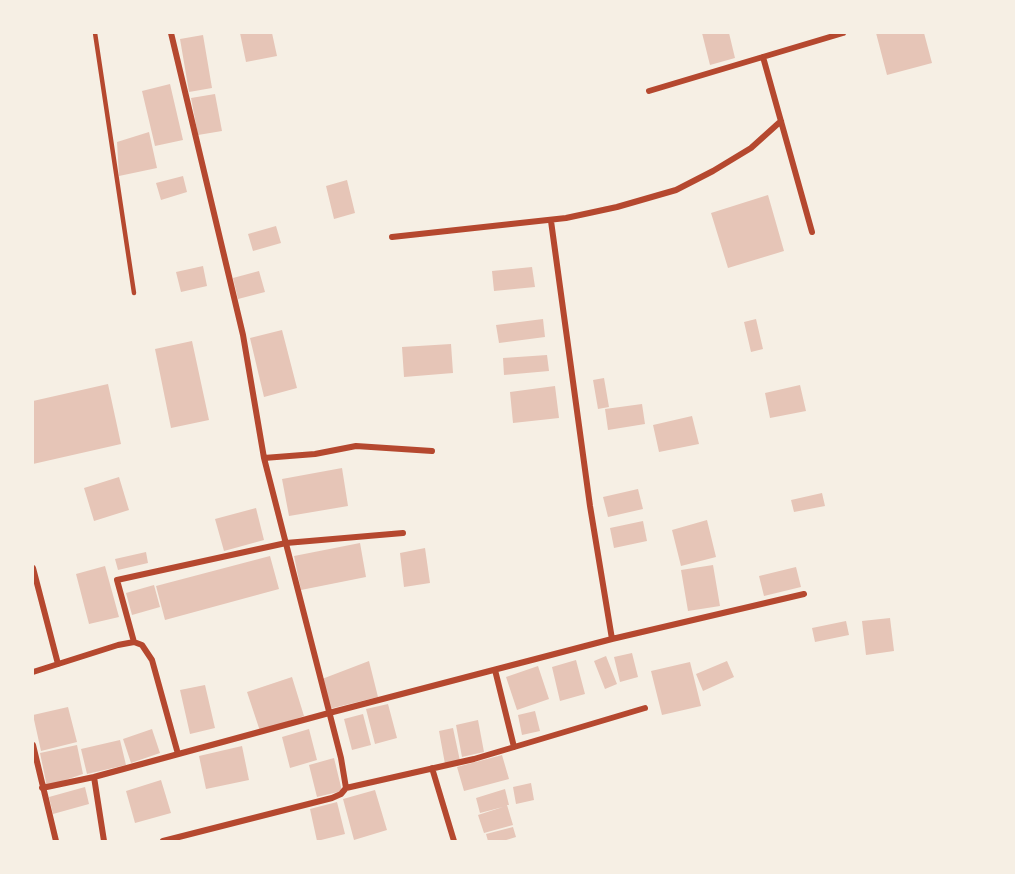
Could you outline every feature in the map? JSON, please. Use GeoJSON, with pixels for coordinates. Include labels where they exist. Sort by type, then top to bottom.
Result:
{"type":"FeatureCollection","features":[{"type":"Feature","properties":{"kind":"street"},"geometry":{"type":"LineString","coordinates":[[171,33],[243,335],[264,458],[341,758],[346,788]]}},
{"type":"Feature","properties":{"kind":"street"},"geometry":{"type":"LineString","coordinates":[[649,91],[843,33]]}},
{"type":"Feature","properties":{"kind":"street"},"geometry":{"type":"LineString","coordinates":[[763,57],[812,232]]}},
{"type":"Feature","properties":{"kind":"street"},"geometry":{"type":"LineString","coordinates":[[392,237],[550,221],[617,207],[676,190],[751,148],[781,121]]}},
{"type":"Feature","properties":{"kind":"street"},"geometry":{"type":"LineString","coordinates":[[550,221],[590,506],[612,639]]}},
{"type":"Feature","properties":{"kind":"street"},"geometry":{"type":"LineString","coordinates":[[264,458],[315,454],[356,446],[432,451]]}},
{"type":"Feature","properties":{"kind":"street"},"geometry":{"type":"LineString","coordinates":[[134,642],[117,580],[286,543],[403,533]]}},
{"type":"Feature","properties":{"kind":"street"},"geometry":{"type":"LineString","coordinates":[[34,573],[58,664]]}},
{"type":"Feature","properties":{"kind":"street"},"geometry":{"type":"LineString","coordinates":[[42,788],[94,777],[612,639],[804,594]]}},
{"type":"Feature","properties":{"kind":"street"},"geometry":{"type":"LineString","coordinates":[[33,672],[118,645],[134,642],[142,645],[152,660],[178,754]]}},
{"type":"Feature","properties":{"kind":"street"},"geometry":{"type":"LineString","coordinates":[[495,670],[514,747]]}},
{"type":"Feature","properties":{"kind":"street"},"geometry":{"type":"LineString","coordinates":[[163,841],[332,798],[341,794],[346,788],[514,747],[645,708]]}},
{"type":"Feature","properties":{"kind":"street"},"geometry":{"type":"LineString","coordinates":[[33,745],[56,841]]}},
{"type":"Feature","properties":{"kind":"street"},"geometry":{"type":"LineString","coordinates":[[432,768],[454,841]]}},
{"type":"Feature","properties":{"kind":"street"},"geometry":{"type":"LineString","coordinates":[[94,777],[104,841]]}},
{"type":"Feature","properties":{"kind":"lane"},"geometry":{"type":"LineString","coordinates":[[95,33],[134,293]]}},
{"type":"Feature","properties":{"kind":"building"},"geometry":{"type":"Polygon","coordinates":[[[240,33],[272,33],[277,56],[246,62],[240,33]]]}},
{"type":"Feature","properties":{"kind":"building"},"geometry":{"type":"Polygon","coordinates":[[[702,33],[729,33],[735,58],[710,65],[702,33]]]}},
{"type":"Feature","properties":{"kind":"building"},"geometry":{"type":"Polygon","coordinates":[[[876,33],[924,33],[932,63],[887,75],[876,33]]]}},
{"type":"Feature","properties":{"kind":"building"},"geometry":{"type":"Polygon","coordinates":[[[203,35],[212,88],[189,92],[180,39],[203,35]]]}},
{"type":"Feature","properties":{"kind":"building"},"geometry":{"type":"Polygon","coordinates":[[[170,84],[183,140],[155,146],[142,91],[170,84]]]}},
{"type":"Feature","properties":{"kind":"building"},"geometry":{"type":"Polygon","coordinates":[[[215,94],[222,131],[198,135],[191,98],[215,94]]]}},
{"type":"Feature","properties":{"kind":"building"},"geometry":{"type":"Polygon","coordinates":[[[149,132],[157,168],[119,176],[117,142],[149,132]]]}},
{"type":"Feature","properties":{"kind":"building"},"geometry":{"type":"Polygon","coordinates":[[[183,176],[187,192],[161,200],[156,183],[183,176]]]}},
{"type":"Feature","properties":{"kind":"building"},"geometry":{"type":"Polygon","coordinates":[[[347,180],[355,213],[334,219],[326,186],[347,180]]]}},
{"type":"Feature","properties":{"kind":"building"},"geometry":{"type":"Polygon","coordinates":[[[768,195],[784,251],[728,268],[711,213],[768,195]]]}},
{"type":"Feature","properties":{"kind":"building"},"geometry":{"type":"Polygon","coordinates":[[[276,226],[281,243],[253,251],[248,234],[276,226]]]}},
{"type":"Feature","properties":{"kind":"building"},"geometry":{"type":"Polygon","coordinates":[[[203,266],[207,286],[181,292],[176,272],[203,266]]]}},
{"type":"Feature","properties":{"kind":"building"},"geometry":{"type":"Polygon","coordinates":[[[532,267],[535,287],[494,291],[492,271],[532,267]]]}},
{"type":"Feature","properties":{"kind":"building"},"geometry":{"type":"Polygon","coordinates":[[[259,271],[265,292],[238,299],[233,278],[259,271]]]}},
{"type":"Feature","properties":{"kind":"building"},"geometry":{"type":"Polygon","coordinates":[[[543,319],[545,337],[499,343],[496,325],[543,319]]]}},
{"type":"Feature","properties":{"kind":"building"},"geometry":{"type":"Polygon","coordinates":[[[756,319],[763,349],[751,352],[744,322],[756,319]]]}},
{"type":"Feature","properties":{"kind":"building"},"geometry":{"type":"Polygon","coordinates":[[[282,330],[297,388],[264,397],[250,338],[282,330]]]}},
{"type":"Feature","properties":{"kind":"building"},"geometry":{"type":"Polygon","coordinates":[[[192,341],[209,420],[171,428],[155,349],[192,341]]]}},
{"type":"Feature","properties":{"kind":"building"},"geometry":{"type":"Polygon","coordinates":[[[451,344],[453,373],[404,377],[402,347],[451,344]]]}},
{"type":"Feature","properties":{"kind":"building"},"geometry":{"type":"Polygon","coordinates":[[[547,355],[549,371],[504,375],[503,358],[547,355]]]}},
{"type":"Feature","properties":{"kind":"building"},"geometry":{"type":"Polygon","coordinates":[[[604,378],[609,407],[598,409],[593,380],[604,378]]]}},
{"type":"Feature","properties":{"kind":"building"},"geometry":{"type":"Polygon","coordinates":[[[108,384],[121,444],[33,464],[33,401],[108,384]]]}},
{"type":"Feature","properties":{"kind":"building"},"geometry":{"type":"Polygon","coordinates":[[[800,385],[806,411],[770,418],[765,393],[800,385]]]}},
{"type":"Feature","properties":{"kind":"building"},"geometry":{"type":"Polygon","coordinates":[[[555,386],[559,418],[513,423],[510,392],[555,386]]]}},
{"type":"Feature","properties":{"kind":"building"},"geometry":{"type":"Polygon","coordinates":[[[642,404],[645,424],[608,430],[605,409],[642,404]]]}},
{"type":"Feature","properties":{"kind":"building"},"geometry":{"type":"Polygon","coordinates":[[[692,416],[699,444],[659,452],[653,425],[692,416]]]}},
{"type":"Feature","properties":{"kind":"building"},"geometry":{"type":"Polygon","coordinates":[[[342,468],[348,506],[289,516],[282,479],[342,468]]]}},
{"type":"Feature","properties":{"kind":"building"},"geometry":{"type":"Polygon","coordinates":[[[119,477],[129,510],[94,521],[84,488],[119,477]]]}},
{"type":"Feature","properties":{"kind":"building"},"geometry":{"type":"Polygon","coordinates":[[[638,489],[643,509],[608,517],[603,497],[638,489]]]}},
{"type":"Feature","properties":{"kind":"building"},"geometry":{"type":"Polygon","coordinates":[[[822,493],[825,506],[794,512],[791,500],[822,493]]]}},
{"type":"Feature","properties":{"kind":"building"},"geometry":{"type":"Polygon","coordinates":[[[256,508],[264,540],[224,551],[215,519],[256,508]]]}},
{"type":"Feature","properties":{"kind":"building"},"geometry":{"type":"Polygon","coordinates":[[[707,520],[716,557],[681,566],[672,530],[707,520]]]}},
{"type":"Feature","properties":{"kind":"building"},"geometry":{"type":"Polygon","coordinates":[[[643,521],[647,541],[614,548],[610,528],[643,521]]]}},
{"type":"Feature","properties":{"kind":"building"},"geometry":{"type":"Polygon","coordinates":[[[360,543],[366,577],[301,590],[294,556],[360,543]]]}},
{"type":"Feature","properties":{"kind":"building"},"geometry":{"type":"Polygon","coordinates":[[[425,548],[430,583],[404,587],[400,553],[425,548]]]}},
{"type":"Feature","properties":{"kind":"building"},"geometry":{"type":"Polygon","coordinates":[[[146,552],[148,563],[118,570],[115,559],[146,552]]]}},
{"type":"Feature","properties":{"kind":"building"},"geometry":{"type":"Polygon","coordinates":[[[270,556],[279,589],[165,620],[156,586],[270,556]]]}},
{"type":"Feature","properties":{"kind":"building"},"geometry":{"type":"Polygon","coordinates":[[[713,565],[720,606],[688,611],[681,570],[713,565]]]}},
{"type":"Feature","properties":{"kind":"building"},"geometry":{"type":"Polygon","coordinates":[[[105,566],[119,617],[89,624],[76,574],[105,566]]]}},
{"type":"Feature","properties":{"kind":"building"},"geometry":{"type":"Polygon","coordinates":[[[796,567],[801,587],[764,596],[759,576],[796,567]]]}},
{"type":"Feature","properties":{"kind":"building"},"geometry":{"type":"Polygon","coordinates":[[[154,585],[160,607],[132,615],[126,593],[154,585]]]}},
{"type":"Feature","properties":{"kind":"building"},"geometry":{"type":"Polygon","coordinates":[[[890,618],[894,651],[866,655],[862,621],[890,618]]]}},
{"type":"Feature","properties":{"kind":"building"},"geometry":{"type":"Polygon","coordinates":[[[846,621],[849,635],[815,642],[812,628],[846,621]]]}},
{"type":"Feature","properties":{"kind":"building"},"geometry":{"type":"Polygon","coordinates":[[[632,653],[638,677],[620,682],[614,657],[632,653]]]}},
{"type":"Feature","properties":{"kind":"building"},"geometry":{"type":"Polygon","coordinates":[[[606,656],[617,684],[605,689],[594,661],[606,656]]]}},
{"type":"Feature","properties":{"kind":"building"},"geometry":{"type":"Polygon","coordinates":[[[576,660],[585,694],[560,701],[552,667],[576,660]]]}},
{"type":"Feature","properties":{"kind":"building"},"geometry":{"type":"Polygon","coordinates":[[[369,661],[378,697],[329,709],[322,679],[369,661]]]}},
{"type":"Feature","properties":{"kind":"building"},"geometry":{"type":"Polygon","coordinates":[[[727,661],[734,677],[703,691],[696,674],[727,661]]]}},
{"type":"Feature","properties":{"kind":"building"},"geometry":{"type":"Polygon","coordinates":[[[690,662],[701,706],[662,715],[651,671],[690,662]]]}},
{"type":"Feature","properties":{"kind":"building"},"geometry":{"type":"Polygon","coordinates":[[[538,666],[549,699],[517,710],[506,677],[538,666]]]}},
{"type":"Feature","properties":{"kind":"building"},"geometry":{"type":"Polygon","coordinates":[[[292,677],[304,716],[260,731],[247,692],[292,677]]]}},
{"type":"Feature","properties":{"kind":"building"},"geometry":{"type":"Polygon","coordinates":[[[205,685],[215,728],[190,734],[180,690],[205,685]]]}},
{"type":"Feature","properties":{"kind":"building"},"geometry":{"type":"Polygon","coordinates":[[[388,704],[397,738],[375,744],[366,709],[388,704]]]}},
{"type":"Feature","properties":{"kind":"building"},"geometry":{"type":"Polygon","coordinates":[[[68,707],[77,742],[41,751],[33,715],[68,707]]]}},
{"type":"Feature","properties":{"kind":"building"},"geometry":{"type":"Polygon","coordinates":[[[535,711],[540,731],[522,735],[518,715],[535,711]]]}},
{"type":"Feature","properties":{"kind":"building"},"geometry":{"type":"Polygon","coordinates":[[[363,714],[371,745],[352,750],[344,719],[363,714]]]}},
{"type":"Feature","properties":{"kind":"building"},"geometry":{"type":"Polygon","coordinates":[[[478,720],[484,752],[462,757],[456,725],[478,720]]]}},
{"type":"Feature","properties":{"kind":"building"},"geometry":{"type":"Polygon","coordinates":[[[453,728],[460,761],[445,764],[439,731],[453,728]]]}},
{"type":"Feature","properties":{"kind":"building"},"geometry":{"type":"Polygon","coordinates":[[[152,729],[160,753],[131,763],[123,739],[152,729]]]}},
{"type":"Feature","properties":{"kind":"building"},"geometry":{"type":"Polygon","coordinates":[[[309,729],[317,760],[290,768],[282,737],[309,729]]]}},
{"type":"Feature","properties":{"kind":"building"},"geometry":{"type":"Polygon","coordinates":[[[120,740],[126,765],[87,774],[81,749],[120,740]]]}},
{"type":"Feature","properties":{"kind":"building"},"geometry":{"type":"Polygon","coordinates":[[[77,745],[83,774],[42,788],[46,782],[40,753],[77,745]]]}},
{"type":"Feature","properties":{"kind":"building"},"geometry":{"type":"Polygon","coordinates":[[[242,746],[249,780],[206,789],[199,756],[242,746]]]}},
{"type":"Feature","properties":{"kind":"building"},"geometry":{"type":"Polygon","coordinates":[[[502,755],[509,779],[464,791],[457,767],[502,755]]]}},
{"type":"Feature","properties":{"kind":"building"},"geometry":{"type":"Polygon","coordinates":[[[334,758],[342,791],[317,797],[309,765],[334,758]]]}},
{"type":"Feature","properties":{"kind":"building"},"geometry":{"type":"Polygon","coordinates":[[[161,780],[171,813],[135,823],[126,791],[161,780]]]}},
{"type":"Feature","properties":{"kind":"building"},"geometry":{"type":"Polygon","coordinates":[[[531,783],[534,800],[516,804],[513,787],[531,783]]]}},
{"type":"Feature","properties":{"kind":"building"},"geometry":{"type":"Polygon","coordinates":[[[85,787],[89,804],[53,814],[49,797],[85,787]]]}},
{"type":"Feature","properties":{"kind":"building"},"geometry":{"type":"Polygon","coordinates":[[[505,789],[513,825],[484,833],[478,815],[503,807],[480,813],[476,798],[505,789]]]}},
{"type":"Feature","properties":{"kind":"building"},"geometry":{"type":"Polygon","coordinates":[[[375,790],[387,830],[354,840],[343,799],[375,790]]]}},
{"type":"Feature","properties":{"kind":"building"},"geometry":{"type":"Polygon","coordinates":[[[337,802],[345,834],[317,841],[310,809],[337,802]]]}},
{"type":"Feature","properties":{"kind":"building"},"geometry":{"type":"Polygon","coordinates":[[[513,827],[516,837],[503,841],[488,841],[486,834],[513,827]]]}}]}
